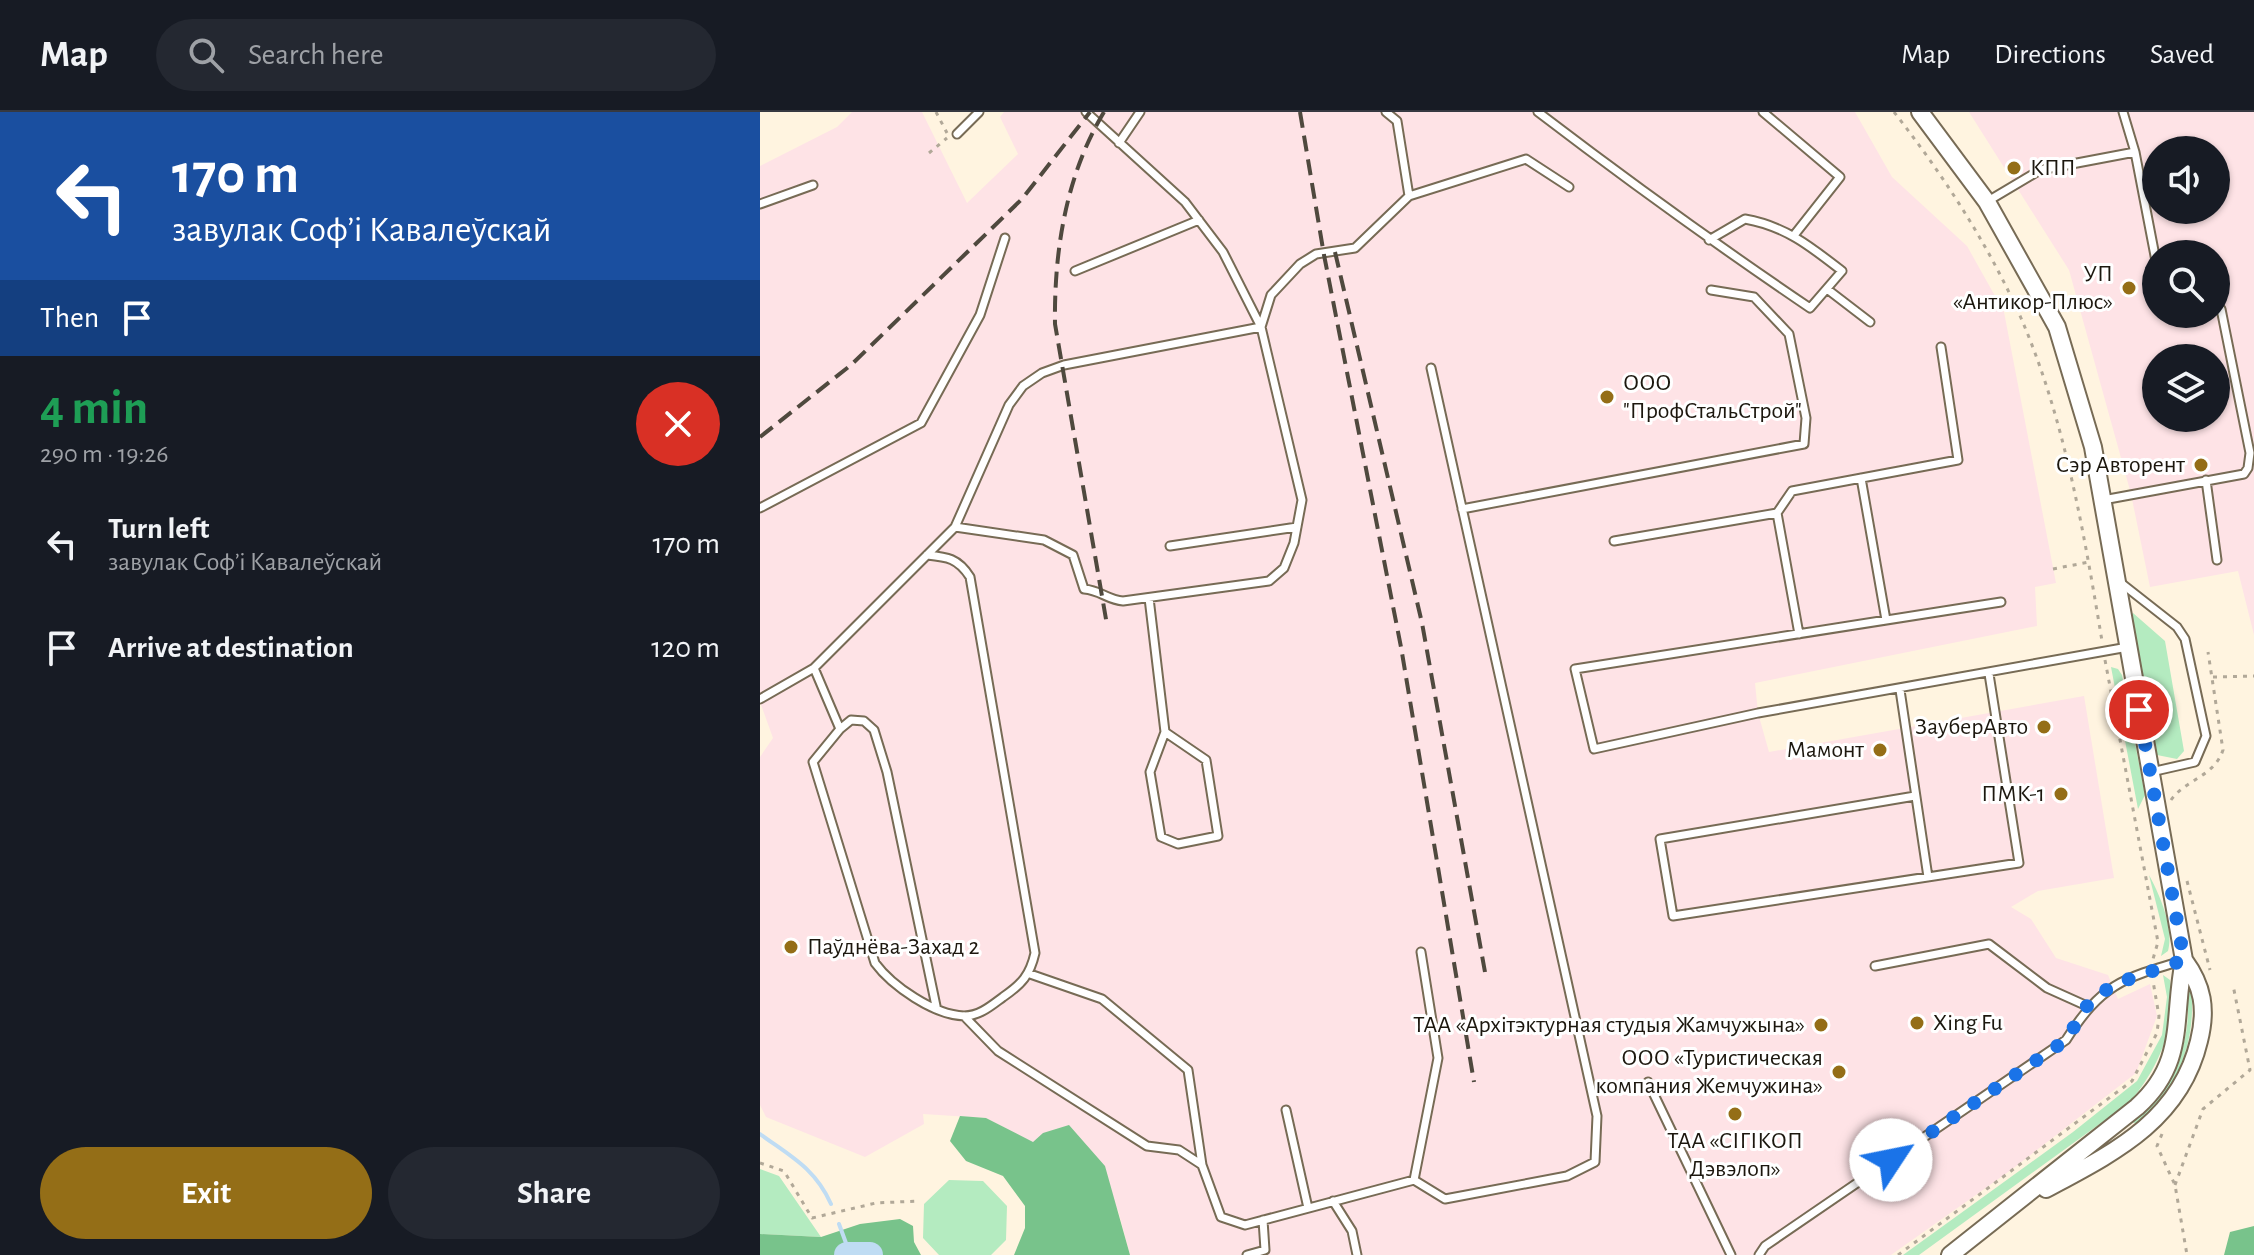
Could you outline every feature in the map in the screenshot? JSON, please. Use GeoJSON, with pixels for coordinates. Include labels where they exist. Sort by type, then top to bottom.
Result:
{"type":"FeatureCollection","features":[{"type":"Feature","properties":{"kind":"street"},"geometry":{"type":"LineString","coordinates":[[1920,112],[1987,202],[2057,327],[2093,447],[2184,960],[2178,1029],[2161,1081],[2137,1107],[2020,1203],[1950,1255]]}},
{"type":"Feature","properties":{"kind":"street"},"geometry":{"type":"LineString","coordinates":[[2020,1203],[2095,1162],[2145,1129],[2168,1108],[2193,1063],[2203,1022],[2202,992],[2184,960]]}},
{"type":"Feature","properties":{"kind":"lane"},"geometry":{"type":"LineString","coordinates":[[953,135],[979,112]]}},
{"type":"Feature","properties":{"kind":"lane"},"geometry":{"type":"LineString","coordinates":[[955,527],[1044,540],[1073,555],[1084,589],[1100,590],[1114,601],[1269,581],[1284,568],[1297,527],[1302,500],[1261,327],[1223,252],[1185,202],[1086,112]]}},
{"type":"Feature","properties":{"kind":"lane"},"geometry":{"type":"LineString","coordinates":[[1119,143],[1140,112]]}},
{"type":"Feature","properties":{"kind":"lane"},"geometry":{"type":"LineString","coordinates":[[1386,112],[1397,121],[1409,196]]}},
{"type":"Feature","properties":{"kind":"lane"},"geometry":{"type":"LineString","coordinates":[[1538,112],[1709,240],[1810,308],[1842,271],[1795,234],[1774,224],[1745,219],[1709,240]]}},
{"type":"Feature","properties":{"kind":"lane"},"geometry":{"type":"LineString","coordinates":[[1763,112],[1840,177],[1795,234]]}},
{"type":"Feature","properties":{"kind":"lane"},"geometry":{"type":"LineString","coordinates":[[2123,112],[2135,152],[2152,240]]}},
{"type":"Feature","properties":{"kind":"lane"},"geometry":{"type":"LineString","coordinates":[[1987,202],[2040,170],[2135,152]]}},
{"type":"Feature","properties":{"kind":"lane"},"geometry":{"type":"LineString","coordinates":[[1261,327],[1271,295],[1284,277],[1316,254],[1355,248],[1409,196],[1526,159],[1569,187]]}},
{"type":"Feature","properties":{"kind":"lane"},"geometry":{"type":"LineString","coordinates":[[760,204],[813,185]]}},
{"type":"Feature","properties":{"kind":"lane"},"geometry":{"type":"LineString","coordinates":[[1075,271],[1199,220]]}},
{"type":"Feature","properties":{"kind":"lane"},"geometry":{"type":"LineString","coordinates":[[760,508],[921,423],[980,315],[1005,238]]}},
{"type":"Feature","properties":{"kind":"lane"},"geometry":{"type":"LineString","coordinates":[[1827,289],[1870,322]]}},
{"type":"Feature","properties":{"kind":"lane"},"geometry":{"type":"LineString","coordinates":[[1462,509],[1804,444],[1806,418],[1789,334],[1754,297],[1711,290]]}},
{"type":"Feature","properties":{"kind":"lane"},"geometry":{"type":"LineString","coordinates":[[760,699],[814,668],[955,527],[1009,405],[1023,386],[1042,373],[1064,365],[1261,327]]}},
{"type":"Feature","properties":{"kind":"lane"},"geometry":{"type":"LineString","coordinates":[[2103,500],[2244,474],[2249,462],[2224,328]]}},
{"type":"Feature","properties":{"kind":"lane"},"geometry":{"type":"LineString","coordinates":[[1799,634],[1777,513],[1792,491],[1958,460],[1941,347]]}},
{"type":"Feature","properties":{"kind":"lane"},"geometry":{"type":"LineString","coordinates":[[1030,974],[1102,999],[1188,1070],[1202,1165],[1221,1217],[1245,1225],[1414,1180],[1445,1199],[1567,1176],[1595,1162],[1597,1116],[1431,368]]}},
{"type":"Feature","properties":{"kind":"lane"},"geometry":{"type":"LineString","coordinates":[[1861,478],[1886,620]]}},
{"type":"Feature","properties":{"kind":"lane"},"geometry":{"type":"LineString","coordinates":[[2206,480],[2217,560]]}},
{"type":"Feature","properties":{"kind":"lane"},"geometry":{"type":"LineString","coordinates":[[1614,541],[1777,513]]}},
{"type":"Feature","properties":{"kind":"lane"},"geometry":{"type":"LineString","coordinates":[[1170,546],[1297,527]]}},
{"type":"Feature","properties":{"kind":"lane"},"geometry":{"type":"LineString","coordinates":[[927,555],[949,557],[962,564],[970,577],[1035,953],[1030,974],[983,1011],[964,1016]]}},
{"type":"Feature","properties":{"kind":"lane"},"geometry":{"type":"LineString","coordinates":[[2118,581],[2177,627],[2185,639],[2204,727],[2205,744],[2195,762],[2149,772]]}},
{"type":"Feature","properties":{"kind":"lane"},"geometry":{"type":"LineString","coordinates":[[1149,598],[1165,732],[1150,772],[1161,837],[1178,844],[1218,836],[1206,760],[1165,732]]}},
{"type":"Feature","properties":{"kind":"lane"},"geometry":{"type":"LineString","coordinates":[[2001,602],[1575,669],[1594,749],[1758,713],[2129,647]]}},
{"type":"Feature","properties":{"kind":"lane"},"geometry":{"type":"LineString","coordinates":[[814,668],[840,729]]}},
{"type":"Feature","properties":{"kind":"lane"},"geometry":{"type":"LineString","coordinates":[[1915,796],[1660,839],[1673,916],[2019,863],[1989,674]]}},
{"type":"Feature","properties":{"kind":"lane"},"geometry":{"type":"LineString","coordinates":[[1900,690],[1928,877]]}},
{"type":"Feature","properties":{"kind":"lane"},"geometry":{"type":"LineString","coordinates":[[936,1006],[887,772],[874,730],[864,721],[851,720],[813,762],[875,963],[889,983],[936,1006],[964,1016],[998,1051],[1147,1146],[1179,1150],[1202,1165]]}},
{"type":"Feature","properties":{"kind":"lane"},"geometry":{"type":"LineString","coordinates":[[1875,966],[1989,944],[2047,988],[2087,1006]]}},
{"type":"Feature","properties":{"kind":"lane"},"geometry":{"type":"LineString","coordinates":[[1414,1180],[1438,1058],[1421,952]]}},
{"type":"Feature","properties":{"kind":"lane"},"geometry":{"type":"LineString","coordinates":[[1759,1255],[1765,1246],[2066,1040],[2087,1006],[2112,985],[2184,960]]}},
{"type":"Feature","properties":{"kind":"lane"},"geometry":{"type":"LineString","coordinates":[[1648,1082],[1731,1255]]}},
{"type":"Feature","properties":{"kind":"lane"},"geometry":{"type":"LineString","coordinates":[[1286,1110],[1308,1208]]}},
{"type":"Feature","properties":{"kind":"lane"},"geometry":{"type":"LineString","coordinates":[[1333,1201],[1352,1231],[1357,1255]]}},
{"type":"Feature","properties":{"kind":"lane"},"geometry":{"type":"LineString","coordinates":[[1247,1255],[1265,1250],[1263,1220]]}},
{"type":"Feature","properties":{"kind":"path"},"geometry":{"type":"LineString","coordinates":[[936,112],[953,135]]}},
{"type":"Feature","properties":{"kind":"path"},"geometry":{"type":"LineString","coordinates":[[1894,112],[1972,222],[2021,318],[2047,390],[2089,562],[2158,942],[2149,970],[2158,1000],[2157,1033],[2132,1081],[1898,1255]]}},
{"type":"Feature","properties":{"kind":"path"},"geometry":{"type":"LineString","coordinates":[[2053,569],[2089,562]]}},
{"type":"Feature","properties":{"kind":"path"},"geometry":{"type":"LineString","coordinates":[[2172,810],[2170,801],[2177,792],[2204,777],[2220,760],[2223,750],[2208,652]]}},
{"type":"Feature","properties":{"kind":"path"},"geometry":{"type":"LineString","coordinates":[[2213,677],[2254,676]]}},
{"type":"Feature","properties":{"kind":"path"},"geometry":{"type":"LineString","coordinates":[[2184,869],[2212,978]]}},
{"type":"Feature","properties":{"kind":"path"},"geometry":{"type":"LineString","coordinates":[[2175,1185],[2203,1109],[2250,1070],[2233,985]]}},
{"type":"Feature","properties":{"kind":"path"},"geometry":{"type":"LineString","coordinates":[[2166,1129],[2157,1146],[2175,1185],[2187,1255]]}},
{"type":"Feature","properties":{"kind":"path"},"geometry":{"type":"LineString","coordinates":[[760,1163],[784,1171],[812,1218],[876,1203],[919,1201]]}},
{"type":"Feature","properties":{"kind":"shaded area"},"geometry":{"type":"Polygon","coordinates":[[[852,112],[922,112],[967,203],[1018,154],[1000,117],[1004,112],[1855,112],[1892,177],[1967,246],[2004,312],[2056,583],[2035,587],[2037,626],[1755,683],[1758,713],[1769,752],[2084,696],[2114,878],[2038,891],[2011,907],[2031,919],[2056,958],[2108,975],[2118,999],[2150,984],[2157,1016],[2136,1073],[2011,1170],[1891,1255],[1130,1255],[1118,1210],[1033,1143],[986,1118],[923,1114],[924,1124],[865,1157],[766,1117],[760,1105],[760,757],[773,738],[760,702],[760,166],[837,127],[852,112]]]}},
{"type":"Feature","properties":{"kind":"shaded area"},"geometry":{"type":"Polygon","coordinates":[[[1969,112],[2254,112],[2254,635],[2238,571],[2150,587],[2131,494],[2069,270],[1969,112]]]}},
{"type":"Feature","properties":{"kind":"green space"},"geometry":{"type":"Polygon","coordinates":[[[2133,613],[2165,641],[2184,751],[2177,759],[2152,754],[2129,617],[2133,613]]]}},
{"type":"Feature","properties":{"kind":"green space"},"geometry":{"type":"Polygon","coordinates":[[[2111,667],[2118,669],[2122,675],[2145,795],[2138,809],[2111,667]]]}},
{"type":"Feature","properties":{"kind":"green space"},"geometry":{"type":"Polygon","coordinates":[[[2149,875],[2168,922],[2168,951],[2161,956],[2165,939],[2149,875]]]}},
{"type":"Feature","properties":{"kind":"green space"},"geometry":{"type":"Polygon","coordinates":[[[2163,975],[2170,980],[2168,1030],[2157,1060],[2130,1102],[1919,1255],[1903,1255],[2073,1132],[2137,1081],[2162,1035],[2167,997],[2163,975]]]}},
{"type":"Feature","properties":{"kind":"green space"},"geometry":{"type":"Polygon","coordinates":[[[2189,975],[2192,1017],[2184,1057],[2166,1093],[2138,1124],[2132,1122],[2161,1092],[2180,1058],[2188,1019],[2185,978],[2189,975]]]}},
{"type":"Feature","properties":{"kind":"green space"},"geometry":{"type":"Polygon","coordinates":[[[960,1116],[986,1118],[1033,1142],[1043,1133],[1069,1125],[1105,1166],[1130,1255],[1014,1255],[1025,1228],[1025,1206],[1003,1176],[966,1161],[950,1141],[960,1116]]]}},
{"type":"Feature","properties":{"kind":"green space"},"geometry":{"type":"Polygon","coordinates":[[[760,1169],[779,1176],[821,1237],[760,1234],[760,1169]]]}},
{"type":"Feature","properties":{"kind":"green space"},"geometry":{"type":"Polygon","coordinates":[[[949,1180],[983,1181],[1007,1206],[1006,1240],[991,1255],[939,1255],[923,1238],[924,1204],[949,1180]]]}},
{"type":"Feature","properties":{"kind":"green space"},"geometry":{"type":"Polygon","coordinates":[[[900,1219],[913,1226],[914,1242],[921,1255],[760,1255],[760,1234],[821,1237],[860,1224],[900,1219]]]}},
{"type":"Feature","properties":{"kind":"green space"},"geometry":{"type":"Polygon","coordinates":[[[2254,1226],[2254,1255],[2224,1255],[2230,1232],[2254,1226]]]}},
{"type":"Feature","properties":{"kind":"waterway"},"geometry":{"type":"LineString","coordinates":[[760,1134],[809,1172],[831,1204]]}},
{"type":"Feature","properties":{"kind":"waterway"},"geometry":{"type":"LineString","coordinates":[[839,1224],[850,1254]]}},
{"type":"Feature","properties":{"kind":"waterway"},"geometry":{"type":"LineString","coordinates":[[847,1255],[870,1255]]}},
{"type":"Feature","properties":{"kind":"railway"},"geometry":{"type":"LineString","coordinates":[[760,437],[851,365],[1022,199],[1090,112]]}},
{"type":"Feature","properties":{"kind":"railway"},"geometry":{"type":"LineString","coordinates":[[1104,112],[1080,161],[1065,214],[1057,269],[1055,324],[1107,625]]}},
{"type":"Feature","properties":{"kind":"railway"},"geometry":{"type":"LineString","coordinates":[[1300,112],[1324,255],[1401,647],[1474,1082]]}},
{"type":"Feature","properties":{"kind":"railway"},"geometry":{"type":"LineString","coordinates":[[1335,252],[1422,623],[1485,972]]}},
{"type":"Feature","properties":{"kind":"place","name":"КПП"},"geometry":{"type":"Point","coordinates":[2014,168]}},
{"type":"Feature","properties":{"kind":"place","name":"УП «Антикор-Плюс»"},"geometry":{"type":"Point","coordinates":[2129,288]}},
{"type":"Feature","properties":{"kind":"place","name":"ООО \"ПрофСтальСтрой\""},"geometry":{"type":"Point","coordinates":[1607,397]}},
{"type":"Feature","properties":{"kind":"place","name":"Сэр Авторент"},"geometry":{"type":"Point","coordinates":[2201,465]}},
{"type":"Feature","properties":{"kind":"place","name":"ЗауберАвто"},"geometry":{"type":"Point","coordinates":[2044,727]}},
{"type":"Feature","properties":{"kind":"place","name":"Мамонт"},"geometry":{"type":"Point","coordinates":[1880,750]}},
{"type":"Feature","properties":{"kind":"place","name":"ПМК-1"},"geometry":{"type":"Point","coordinates":[2061,794]}},
{"type":"Feature","properties":{"kind":"place","name":"Паўднёва-Захад 2"},"geometry":{"type":"Point","coordinates":[791,947]}},
{"type":"Feature","properties":{"kind":"place","name":"Xing Fu"},"geometry":{"type":"Point","coordinates":[1917,1023]}},
{"type":"Feature","properties":{"kind":"place","name":"ТАА «Архітэктурная студыя Жамчужына»"},"geometry":{"type":"Point","coordinates":[1821,1025]}},
{"type":"Feature","properties":{"kind":"place","name":"ООО «Туристическая компания Жемчужина»"},"geometry":{"type":"Point","coordinates":[1839,1072]}},
{"type":"Feature","properties":{"kind":"place","name":"ТАА «СІГІКОП Дэвэлоп»"},"geometry":{"type":"Point","coordinates":[1735,1114]}},
{"type":"Feature","properties":{"kind":"route"},"geometry":{"type":"LineString","coordinates":[[1891,1160],[2066,1040],[2087,1006],[2112,985],[2184,960],[2165,868],[2139,710]]}}]}
